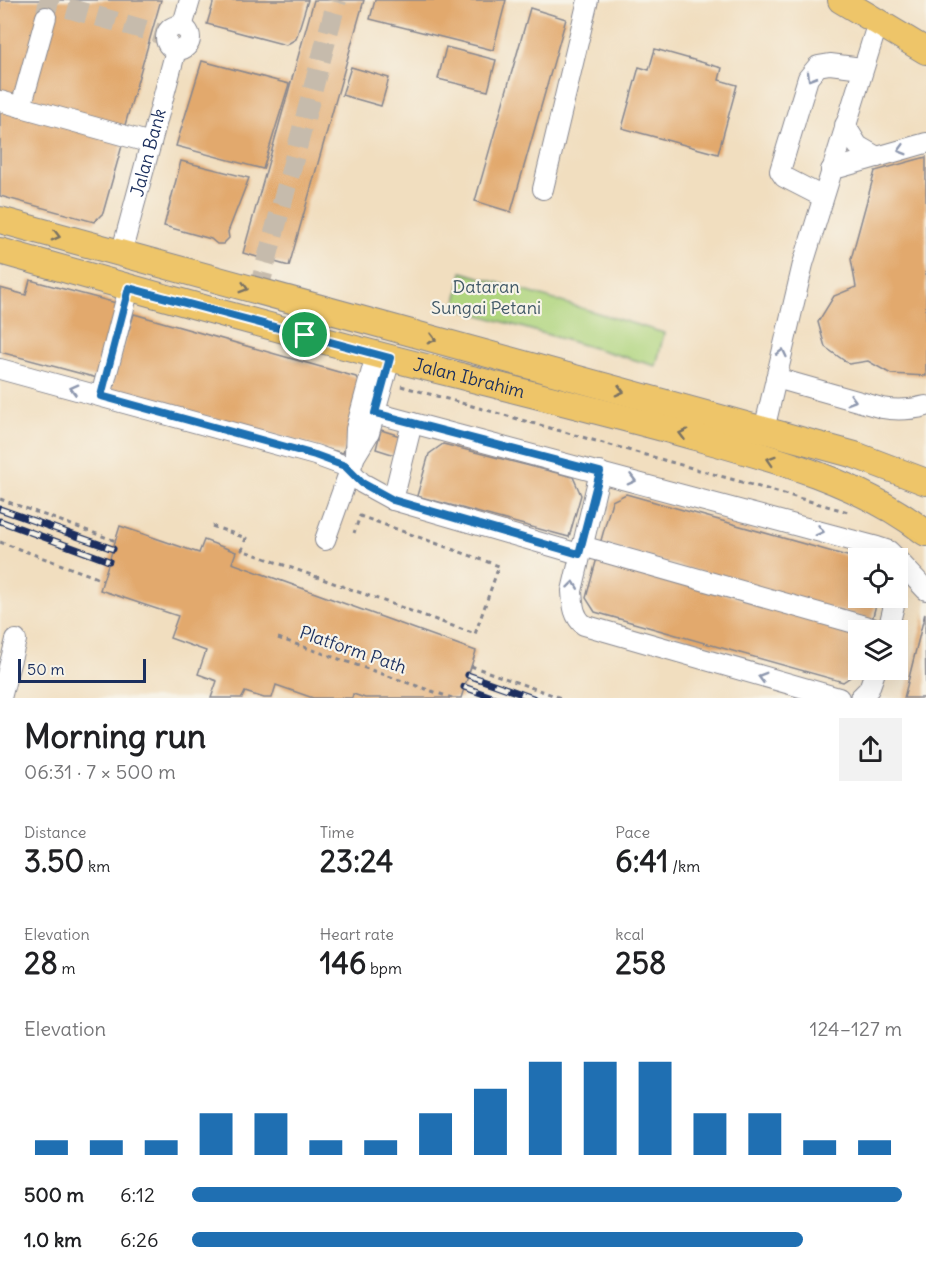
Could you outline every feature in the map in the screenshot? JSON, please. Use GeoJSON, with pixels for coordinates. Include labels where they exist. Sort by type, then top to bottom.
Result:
{"type":"FeatureCollection","features":[{"type":"Feature","properties":{"kind":"main road"},"geometry":{"type":"LineString","coordinates":[[841,0],[926,51]]}},
{"type":"Feature","properties":{"kind":"main road","name":"Jalan Ibrahim"},"geometry":{"type":"LineString","coordinates":[[0,220],[855,455],[926,482]]}},
{"type":"Feature","properties":{"kind":"main road","name":"Jalan Ibrahim"},"geometry":{"type":"LineString","coordinates":[[0,251],[383,365],[645,423],[740,449],[811,473],[884,505],[926,533]]}},
{"type":"Feature","properties":{"kind":"main road"},"geometry":{"type":"LineString","coordinates":[[855,455],[881,453],[926,464]]}},
{"type":"Feature","properties":{"kind":"main road"},"geometry":{"type":"LineString","coordinates":[[811,473],[842,475],[867,482],[926,511]]}},
{"type":"Feature","properties":{"kind":"street","name":"Jalan Bank"},"geometry":{"type":"LineString","coordinates":[[121,254],[176,50],[169,46],[167,36],[171,29],[182,27],[190,0]]}},
{"type":"Feature","properties":{"kind":"street"},"geometry":{"type":"LineString","coordinates":[[543,189],[588,0]]}},
{"type":"Feature","properties":{"kind":"street"},"geometry":{"type":"LineString","coordinates":[[21,107],[46,17]]}},
{"type":"Feature","properties":{"kind":"street"},"geometry":{"type":"LineString","coordinates":[[764,430],[803,264],[878,22]]}},
{"type":"Feature","properties":{"kind":"street"},"geometry":{"type":"LineString","coordinates":[[823,197],[784,177],[780,171],[808,78],[818,66],[830,64],[862,68]]}},
{"type":"Feature","properties":{"kind":"street"},"geometry":{"type":"LineString","coordinates":[[0,101],[151,143]]}},
{"type":"Feature","properties":{"kind":"street"},"geometry":{"type":"LineString","coordinates":[[845,125],[858,146],[877,157]]}},
{"type":"Feature","properties":{"kind":"street"},"geometry":{"type":"LineString","coordinates":[[831,170],[926,143]]}},
{"type":"Feature","properties":{"kind":"street"},"geometry":{"type":"LineString","coordinates":[[101,396],[129,288]]}},
{"type":"Feature","properties":{"kind":"street"},"geometry":{"type":"LineString","coordinates":[[326,540],[353,464],[369,433],[375,413],[383,365]]}},
{"type":"Feature","properties":{"kind":"street"},"geometry":{"type":"LineString","coordinates":[[383,365],[356,429],[353,464],[362,483],[393,500],[848,622]]}},
{"type":"Feature","properties":{"kind":"street"},"geometry":{"type":"LineString","coordinates":[[0,369],[315,455],[345,466],[353,464]]}},
{"type":"Feature","properties":{"kind":"street"},"geometry":{"type":"LineString","coordinates":[[776,378],[882,408],[904,410],[926,406]]}},
{"type":"Feature","properties":{"kind":"street"},"geometry":{"type":"LineString","coordinates":[[375,413],[880,548]]}},
{"type":"Feature","properties":{"kind":"street"},"geometry":{"type":"LineString","coordinates":[[393,500],[412,423]]}},
{"type":"Feature","properties":{"kind":"street"},"geometry":{"type":"LineString","coordinates":[[600,472],[572,591],[576,615],[584,625],[839,698]]}},
{"type":"Feature","properties":{"kind":"street"},"geometry":{"type":"LineString","coordinates":[[908,571],[926,590]]}},
{"type":"Feature","properties":{"kind":"street"},"geometry":{"type":"LineString","coordinates":[[1,698],[16,640]]}},
{"type":"Feature","properties":{"kind":"street"},"geometry":{"type":"LineString","coordinates":[[860,698],[869,689],[872,680]]}},
{"type":"Feature","properties":{"kind":"path"},"geometry":{"type":"LineString","coordinates":[[383,365],[857,515]]}},
{"type":"Feature","properties":{"kind":"path"},"geometry":{"type":"LineString","coordinates":[[0,499],[116,541]]}},
{"type":"Feature","properties":{"kind":"path"},"geometry":{"type":"LineString","coordinates":[[212,526],[246,538],[242,550],[475,634],[499,566],[360,516],[354,533]]}},
{"type":"Feature","properties":{"kind":"path"},"geometry":{"type":"LineString","coordinates":[[0,542],[103,580]]}},
{"type":"Feature","properties":{"kind":"path","name":"Platform Path"},"geometry":{"type":"LineString","coordinates":[[278,638],[452,698]]}},
{"type":"Feature","properties":{"kind":"path"},"geometry":{"type":"LineString","coordinates":[[471,666],[561,698]]}},
{"type":"Feature","properties":{"kind":"green space","name":"Dataran Sungai Petani"},"geometry":{"type":"Polygon","coordinates":[[[462,272],[664,333],[656,366],[455,308],[462,272]]]}},
{"type":"Feature","properties":{"kind":"building"},"geometry":{"type":"Polygon","coordinates":[[[0,0],[161,0],[123,132],[0,93],[0,0]]]}},
{"type":"Feature","properties":{"kind":"building"},"geometry":{"type":"Polygon","coordinates":[[[214,0],[308,0],[296,39],[286,45],[207,24],[214,0]]]}},
{"type":"Feature","properties":{"kind":"building"},"geometry":{"type":"Polygon","coordinates":[[[314,0],[364,0],[289,266],[243,253],[314,0]]]}},
{"type":"Feature","properties":{"kind":"building"},"geometry":{"type":"Polygon","coordinates":[[[375,0],[506,0],[493,50],[370,19],[375,0]]]}},
{"type":"Feature","properties":{"kind":"building"},"geometry":{"type":"Polygon","coordinates":[[[530,8],[566,19],[511,212],[475,201],[530,8]]]}},
{"type":"Feature","properties":{"kind":"building"},"geometry":{"type":"Polygon","coordinates":[[[446,47],[496,60],[488,91],[438,79],[446,47]]]}},
{"type":"Feature","properties":{"kind":"building"},"geometry":{"type":"Polygon","coordinates":[[[655,49],[722,68],[719,80],[737,85],[718,154],[622,128],[639,67],[649,70],[655,49]]]}},
{"type":"Feature","properties":{"kind":"building"},"geometry":{"type":"Polygon","coordinates":[[[202,61],[289,84],[263,169],[176,146],[202,61]]]}},
{"type":"Feature","properties":{"kind":"building"},"geometry":{"type":"Polygon","coordinates":[[[351,67],[389,78],[381,106],[342,95],[351,67]]]}},
{"type":"Feature","properties":{"kind":"building"},"geometry":{"type":"Polygon","coordinates":[[[0,105],[123,142],[103,213],[94,222],[0,196],[0,105]]]}},
{"type":"Feature","properties":{"kind":"building"},"geometry":{"type":"Polygon","coordinates":[[[926,157],[926,376],[891,374],[868,361],[849,364],[825,347],[818,322],[834,296],[856,287],[851,259],[875,171],[926,157]]]}},
{"type":"Feature","properties":{"kind":"building"},"geometry":{"type":"Polygon","coordinates":[[[181,161],[249,178],[228,232],[229,238],[223,244],[164,226],[181,161]]]}},
{"type":"Feature","properties":{"kind":"building"},"geometry":{"type":"Polygon","coordinates":[[[30,280],[120,304],[101,379],[0,352],[0,288],[26,295],[30,280]]]}},
{"type":"Feature","properties":{"kind":"building"},"geometry":{"type":"Polygon","coordinates":[[[134,314],[356,377],[362,385],[343,453],[110,391],[134,314]]]}},
{"type":"Feature","properties":{"kind":"building"},"geometry":{"type":"Polygon","coordinates":[[[381,430],[400,436],[395,455],[376,449],[381,430]]]}},
{"type":"Feature","properties":{"kind":"building"},"geometry":{"type":"Polygon","coordinates":[[[443,444],[573,477],[581,495],[569,537],[417,496],[429,454],[443,444]]]}},
{"type":"Feature","properties":{"kind":"building"},"geometry":{"type":"Polygon","coordinates":[[[626,494],[848,556],[848,608],[875,608],[872,620],[600,544],[612,501],[626,494]]]}},
{"type":"Feature","properties":{"kind":"building"},"geometry":{"type":"Polygon","coordinates":[[[120,526],[199,553],[204,540],[236,552],[232,563],[476,651],[461,698],[365,698],[353,694],[352,698],[313,698],[276,685],[272,698],[245,692],[242,698],[211,698],[217,681],[198,674],[206,651],[170,638],[178,616],[100,590],[120,526]]]}},
{"type":"Feature","properties":{"kind":"building"},"geometry":{"type":"Polygon","coordinates":[[[597,558],[848,629],[848,679],[843,682],[595,612],[586,598],[597,558]]]}},
{"type":"Feature","properties":{"kind":"building"},"geometry":{"type":"Polygon","coordinates":[[[925,613],[926,698],[904,698],[925,613]]]}},
{"type":"Feature","properties":{"kind":"tunnel"},"geometry":{"type":"LineString","coordinates":[[39,0],[167,36]]}},
{"type":"Feature","properties":{"kind":"tunnel"},"geometry":{"type":"LineString","coordinates":[[258,292],[337,0]]}},
{"type":"Feature","properties":{"kind":"railway"},"geometry":{"type":"LineString","coordinates":[[0,509],[113,549]]}},
{"type":"Feature","properties":{"kind":"railway"},"geometry":{"type":"LineString","coordinates":[[0,521],[109,561]]}},
{"type":"Feature","properties":{"kind":"railway"},"geometry":{"type":"LineString","coordinates":[[468,675],[533,698]]}},
{"type":"Feature","properties":{"kind":"railway"},"geometry":{"type":"LineString","coordinates":[[464,687],[495,698]]}},
{"type":"Feature","properties":{"kind":"route"},"geometry":{"type":"LineString","coordinates":[[129,288],[305,335],[390,358],[375,413],[600,472],[579,554],[393,500],[362,483],[345,466],[315,455],[101,396],[129,288]]}}]}
